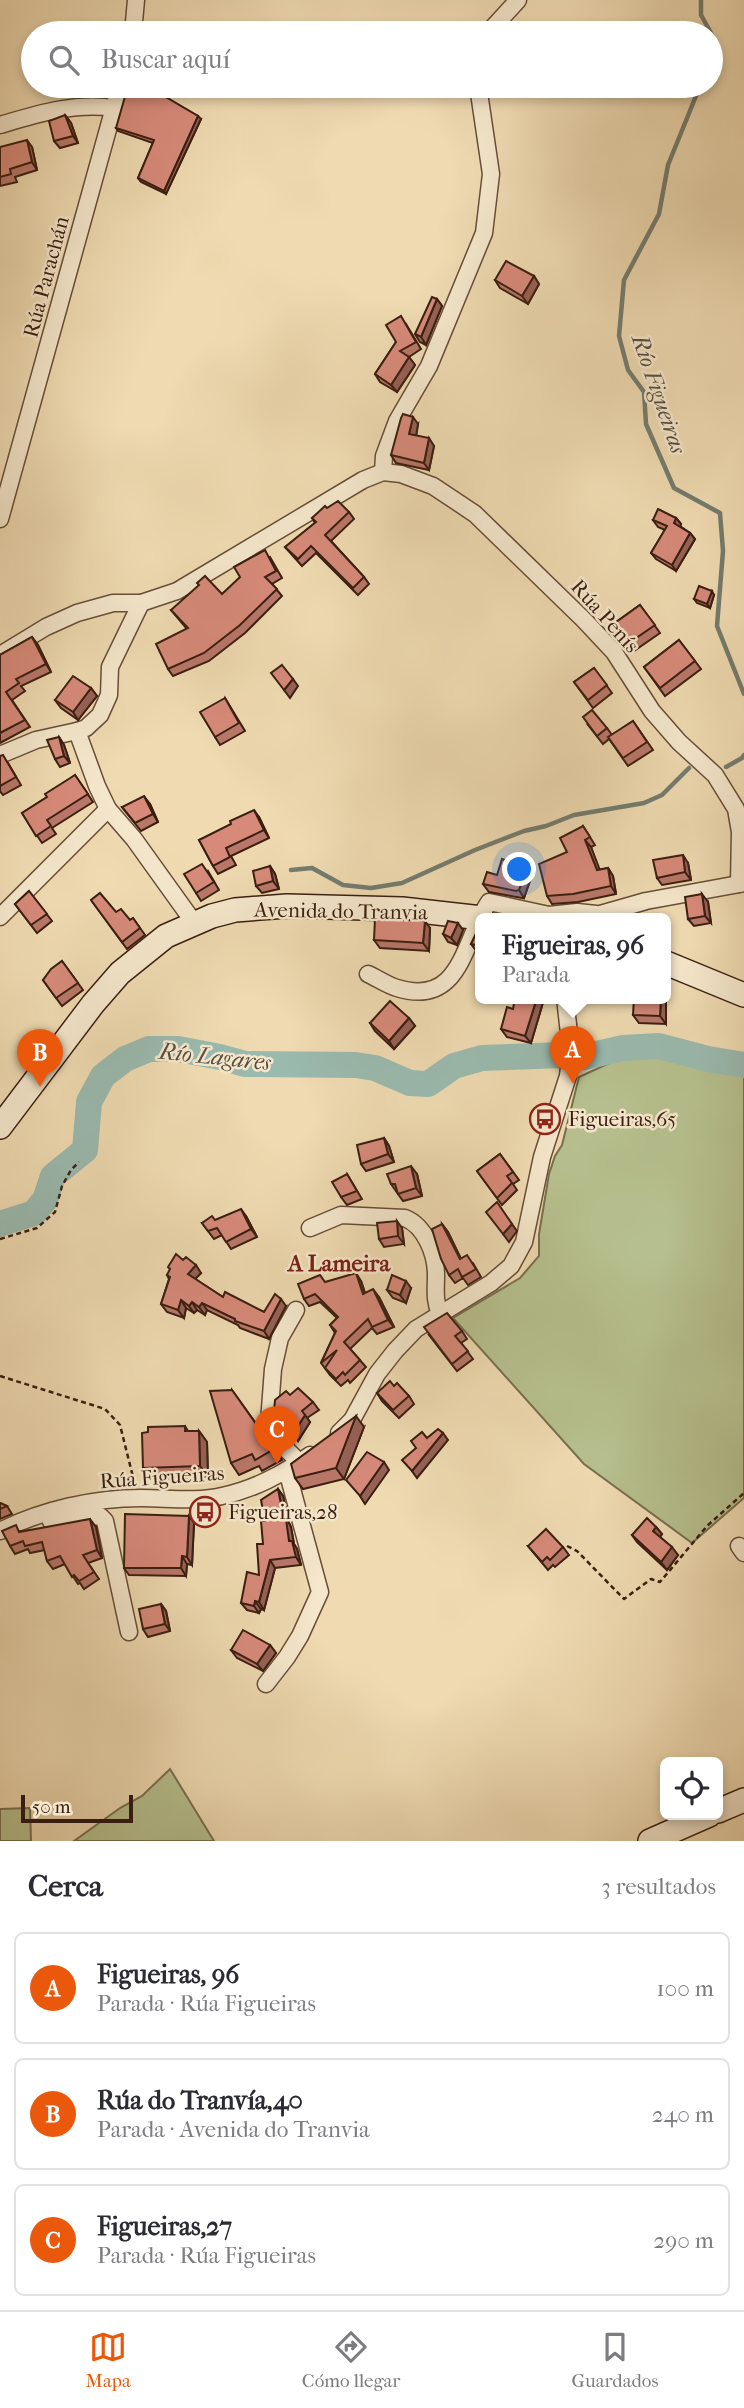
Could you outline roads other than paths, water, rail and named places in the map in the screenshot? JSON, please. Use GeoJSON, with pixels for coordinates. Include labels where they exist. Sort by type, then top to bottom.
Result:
{"type":"FeatureCollection","features":[{"type":"Feature","properties":{"kind":"main road","name":"Avenida do Tranvia"},"geometry":{"type":"LineString","coordinates":[[0,1127],[93,1004],[120,973],[166,936],[234,910],[287,906],[402,909],[475,916]]}},
{"type":"Feature","properties":{"kind":"main road"},"geometry":{"type":"LineString","coordinates":[[671,965],[744,995]]}},
{"type":"Feature","properties":{"kind":"main road"},"geometry":{"type":"LineString","coordinates":[[723,1809],[744,1800]]}},
{"type":"Feature","properties":{"kind":"main road"},"geometry":{"type":"LineString","coordinates":[[650,1841],[698,1820]]}},
{"type":"Feature","properties":{"kind":"street"},"geometry":{"type":"LineString","coordinates":[[134,21],[136,0]]}},
{"type":"Feature","properties":{"kind":"street"},"geometry":{"type":"LineString","coordinates":[[499,21],[518,0]]}},
{"type":"Feature","properties":{"kind":"street","name":"Rúa Parachán"},"geometry":{"type":"LineString","coordinates":[[0,519],[117,98]]}},
{"type":"Feature","properties":{"kind":"street"},"geometry":{"type":"LineString","coordinates":[[0,655],[46,627],[77,613],[113,603],[141,603],[177,591],[363,480],[383,472],[384,456],[397,421],[429,366],[484,233],[491,174],[480,98]]}},
{"type":"Feature","properties":{"kind":"street"},"geometry":{"type":"LineString","coordinates":[[0,125],[41,113],[77,107],[114,108]]}},
{"type":"Feature","properties":{"kind":"street","name":"Rúa Penís"},"geometry":{"type":"LineString","coordinates":[[383,472],[401,474],[433,486],[475,514],[614,652],[652,711],[679,742],[715,775],[736,809],[740,832],[742,884]]}},
{"type":"Feature","properties":{"kind":"street"},"geometry":{"type":"LineString","coordinates":[[0,755],[36,740],[86,728],[100,715],[109,695],[110,667],[141,603]]}},
{"type":"Feature","properties":{"kind":"street"},"geometry":{"type":"LineString","coordinates":[[77,731],[108,809],[134,839],[195,924]]}},
{"type":"Feature","properties":{"kind":"street"},"geometry":{"type":"LineString","coordinates":[[0,917],[108,809]]}},
{"type":"Feature","properties":{"kind":"street"},"geometry":{"type":"LineString","coordinates":[[603,913],[646,901],[742,884]]}},
{"type":"Feature","properties":{"kind":"street"},"geometry":{"type":"LineString","coordinates":[[644,913],[646,901]]}},
{"type":"Feature","properties":{"kind":"street"},"geometry":{"type":"LineString","coordinates":[[482,913],[489,902],[540,913]]}},
{"type":"Feature","properties":{"kind":"street"},"geometry":{"type":"LineString","coordinates":[[368,974],[398,989],[423,991],[444,986],[456,972],[475,928]]}},
{"type":"Feature","properties":{"kind":"street","name":"Rúa Figueiras"},"geometry":{"type":"LineString","coordinates":[[0,1531],[47,1513],[92,1503],[138,1498],[219,1497],[250,1489],[283,1473],[323,1445],[352,1420],[377,1374],[416,1329],[491,1283],[511,1266],[524,1242],[542,1157],[568,1076],[571,1051],[566,1004]]}},
{"type":"Feature","properties":{"kind":"street"},"geometry":{"type":"LineString","coordinates":[[310,1228],[341,1215],[405,1218],[415,1222],[423,1231],[433,1256],[437,1272],[435,1304],[440,1314]]}},
{"type":"Feature","properties":{"kind":"street"},"geometry":{"type":"LineString","coordinates":[[296,1310],[280,1338],[273,1369],[269,1422],[288,1451],[299,1462]]}},
{"type":"Feature","properties":{"kind":"street"},"geometry":{"type":"LineString","coordinates":[[266,1684],[300,1636],[320,1592],[289,1478],[283,1473]]}},
{"type":"Feature","properties":{"kind":"street"},"geometry":{"type":"LineString","coordinates":[[47,1513],[52,1523],[62,1524],[100,1516],[106,1521],[129,1632]]}},
{"type":"Feature","properties":{"kind":"waterway","name":"Río Figueiras"},"geometry":{"type":"LineString","coordinates":[[701,0],[701,15],[704,21]]}},
{"type":"Feature","properties":{"kind":"waterway","name":"Río Figueiras"},"geometry":{"type":"LineString","coordinates":[[695,98],[668,165],[659,214],[624,280],[619,336],[628,370],[644,392],[646,424],[674,488],[720,513],[723,551],[717,626],[744,694]]}},
{"type":"Feature","properties":{"kind":"waterway","name":"Río Figueiras"},"geometry":{"type":"LineString","coordinates":[[726,767],[744,755]]}},
{"type":"Feature","properties":{"kind":"waterway","name":"Río Figueiras"},"geometry":{"type":"LineString","coordinates":[[291,870],[312,868],[343,885],[371,888],[402,883],[524,831],[574,815],[644,803],[662,795],[689,768]]}},
{"type":"Feature","properties":{"kind":"waterway","name":"Río Lagares"},"geometry":{"type":"LineString","coordinates":[[584,1057],[623,1048],[659,1046],[744,1065]]}},
{"type":"Feature","properties":{"kind":"waterway","name":"Río Lagares"},"geometry":{"type":"LineString","coordinates":[[0,1224],[34,1213],[45,1200],[53,1176],[85,1150],[89,1102],[103,1076],[125,1059],[149,1049],[178,1049],[245,1064],[356,1065],[375,1068],[410,1083],[428,1084],[454,1066],[482,1058],[563,1055]]}},
{"type":"Feature","properties":{"kind":"place","name":"Figueiras, 96"},"geometry":{"type":"Point","coordinates":[573,1084]}},
{"type":"Feature","properties":{"kind":"place","name":"Rúa do Tranvía,40"},"geometry":{"type":"Point","coordinates":[40,1087]}},
{"type":"Feature","properties":{"kind":"place","name":"Figueiras,65"},"geometry":{"type":"Point","coordinates":[545,1119]}},
{"type":"Feature","properties":{"kind":"place","name":"Figueiras,27"},"geometry":{"type":"Point","coordinates":[277,1464]}},
{"type":"Feature","properties":{"kind":"place","name":"Figueiras,28"},"geometry":{"type":"Point","coordinates":[205,1512]}},
{"type":"Feature","properties":{"kind":"district","name":"A Lameira"},"geometry":{"type":"Point","coordinates":[339,1263]}}]}
